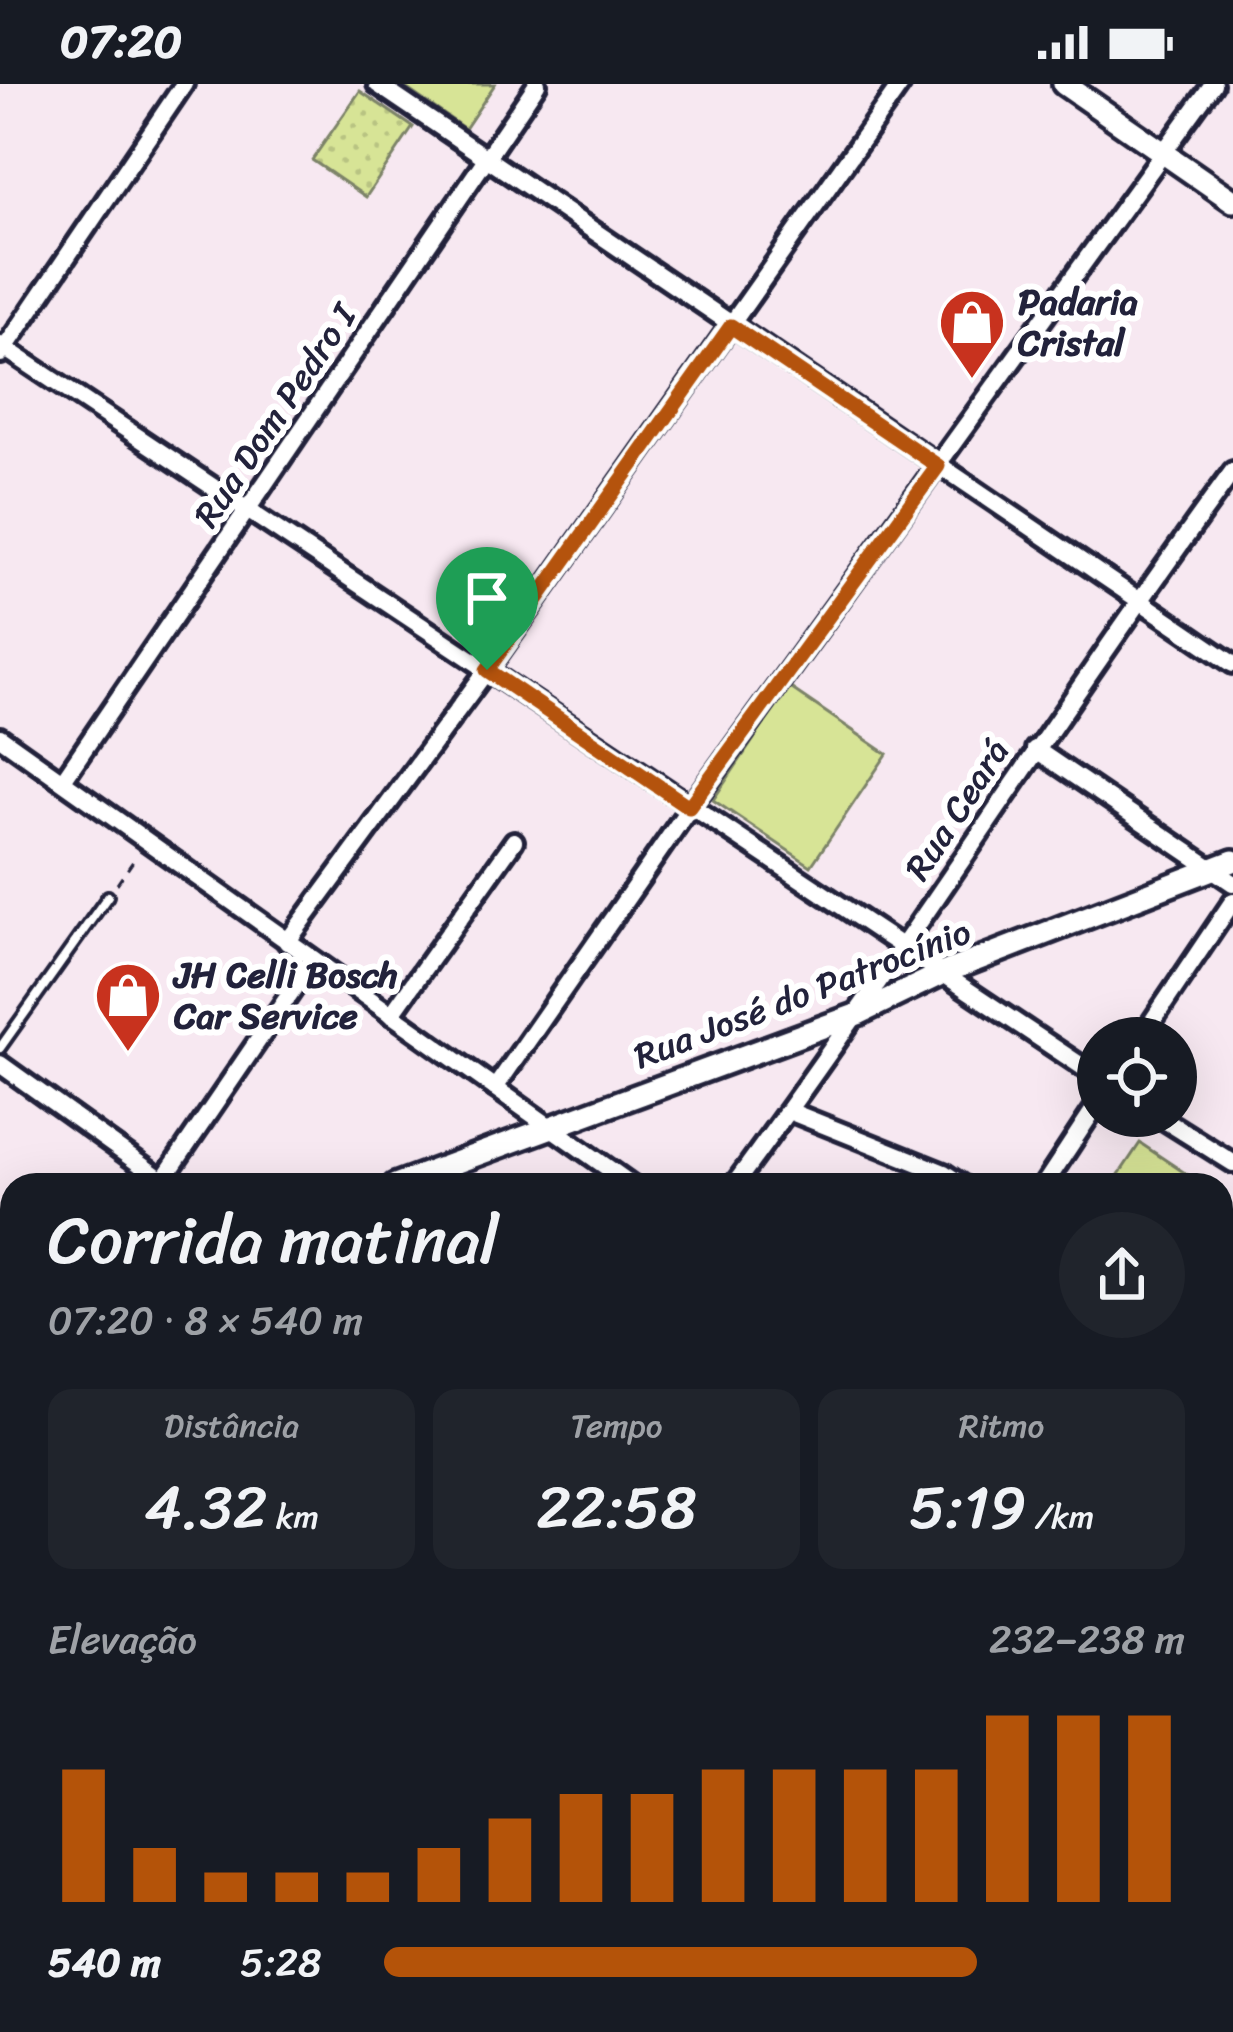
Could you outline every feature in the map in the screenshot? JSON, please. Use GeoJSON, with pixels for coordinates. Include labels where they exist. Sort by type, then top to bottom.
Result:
{"type":"FeatureCollection","features":[{"type":"Feature","properties":{"kind":"street"},"geometry":{"type":"LineString","coordinates":[[184,84],[2,349],[1077,1063]]}},
{"type":"Feature","properties":{"kind":"street"},"geometry":{"type":"LineString","coordinates":[[377,84],[1233,664]]}},
{"type":"Feature","properties":{"kind":"street","name":"Rua Dom Pedro I"},"geometry":{"type":"LineString","coordinates":[[63,780],[537,84]]}},
{"type":"Feature","properties":{"kind":"street"},"geometry":{"type":"LineString","coordinates":[[287,942],[487,670],[902,84]]}},
{"type":"Feature","properties":{"kind":"street"},"geometry":{"type":"LineString","coordinates":[[1064,84],[1233,201]]}},
{"type":"Feature","properties":{"kind":"street"},"geometry":{"type":"LineString","coordinates":[[495,1088],[689,807],[1213,84]]}},
{"type":"Feature","properties":{"kind":"street","name":"Rua Ceará"},"geometry":{"type":"LineString","coordinates":[[743,1173],[1233,471]]}},
{"type":"Feature","properties":{"kind":"street"},"geometry":{"type":"LineString","coordinates":[[0,737],[615,1173]]}},
{"type":"Feature","properties":{"kind":"street"},"geometry":{"type":"LineString","coordinates":[[1035,749],[1223,866],[1233,883]]}},
{"type":"Feature","properties":{"kind":"street"},"geometry":{"type":"LineString","coordinates":[[391,1015],[514,841]]}},
{"type":"Feature","properties":{"kind":"street","name":"Rua José do Patrocínio"},"geometry":{"type":"LineString","coordinates":[[426,1173],[858,1014],[943,974],[1223,866]]}},
{"type":"Feature","properties":{"kind":"street"},"geometry":{"type":"LineString","coordinates":[[1155,1017],[1233,902]]}},
{"type":"Feature","properties":{"kind":"street"},"geometry":{"type":"LineString","coordinates":[[173,1173],[313,960]]}},
{"type":"Feature","properties":{"kind":"street"},"geometry":{"type":"LineString","coordinates":[[0,1064],[152,1173]]}},
{"type":"Feature","properties":{"kind":"street"},"geometry":{"type":"LineString","coordinates":[[789,1111],[944,1173]]}},
{"type":"Feature","properties":{"kind":"street"},"geometry":{"type":"LineString","coordinates":[[1052,1173],[1077,1134]]}},
{"type":"Feature","properties":{"kind":"street"},"geometry":{"type":"LineString","coordinates":[[1192,1137],[1233,1163]]}},
{"type":"Feature","properties":{"kind":"lane"},"geometry":{"type":"LineString","coordinates":[[0,1048],[108,896]]}},
{"type":"Feature","properties":{"kind":"path"},"geometry":{"type":"LineString","coordinates":[[108,896],[147,841]]}},
{"type":"Feature","properties":{"kind":"green space"},"geometry":{"type":"Polygon","coordinates":[[[400,84],[495,84],[465,129],[400,84]]]}},
{"type":"Feature","properties":{"kind":"green space"},"geometry":{"type":"Polygon","coordinates":[[[360,91],[413,127],[366,197],[312,160],[360,91]]]}},
{"type":"Feature","properties":{"kind":"green space"},"geometry":{"type":"Polygon","coordinates":[[[789,687],[887,754],[811,866],[713,800],[789,687]]]}},
{"type":"Feature","properties":{"kind":"green space"},"geometry":{"type":"Polygon","coordinates":[[[1140,1143],[1185,1173],[1120,1173],[1140,1143]]]}},
{"type":"Feature","properties":{"kind":"place","name":"Padaria Cristal"},"geometry":{"type":"Point","coordinates":[972,381]}},
{"type":"Feature","properties":{"kind":"place","name":"JH Celli Bosch Car Service"},"geometry":{"type":"Point","coordinates":[128,1054]}},
{"type":"Feature","properties":{"kind":"route"},"geometry":{"type":"LineString","coordinates":[[731,326],[938,466],[689,807],[487,670],[731,326]]}}]}
